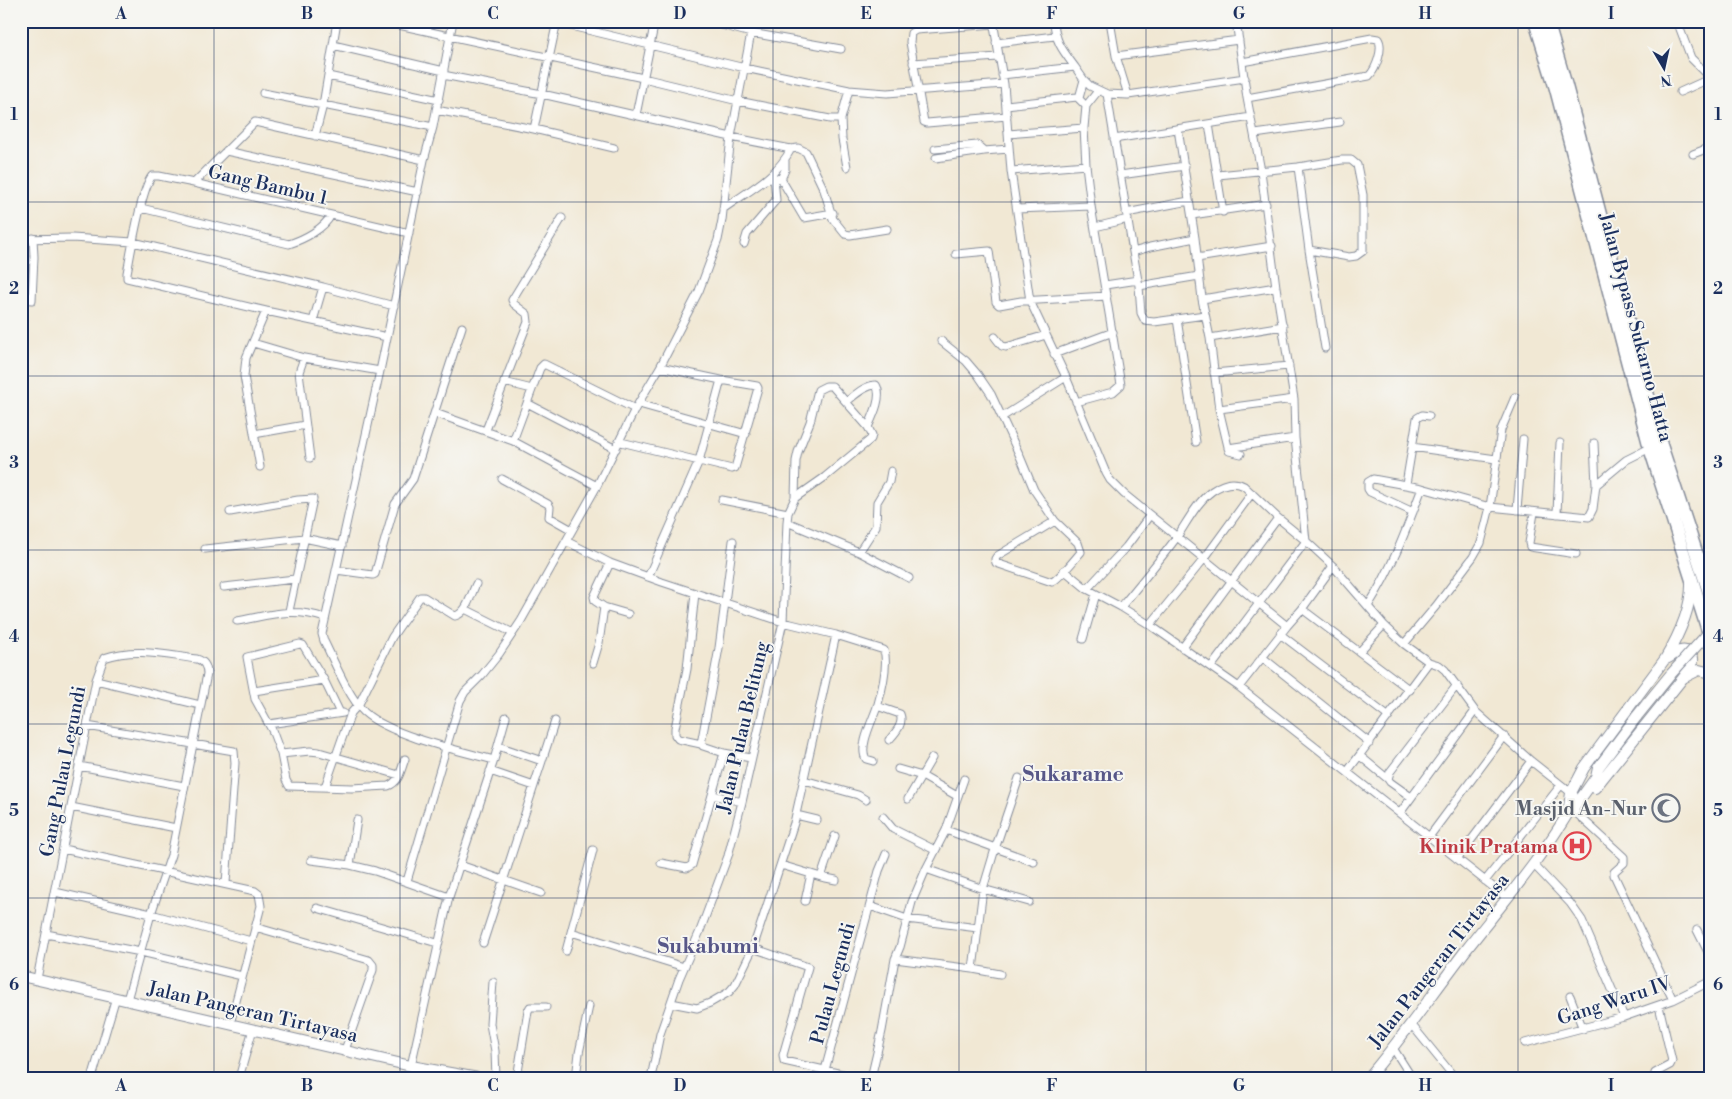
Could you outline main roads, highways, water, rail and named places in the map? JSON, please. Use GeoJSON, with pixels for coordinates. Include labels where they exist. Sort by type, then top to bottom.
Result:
{"type":"FeatureCollection","features":[{"type":"Feature","properties":{"kind":"highway","name":"Jalan Bypass Sukarno Hatta"},"geometry":{"type":"LineString","coordinates":[[1535,21],[1595,219]]}},
{"type":"Feature","properties":{"kind":"highway","name":"Jalan Bypass Sukarno Hatta"},"geometry":{"type":"LineString","coordinates":[[1547,21],[1650,448],[1711,640]]}},
{"type":"Feature","properties":{"kind":"highway","name":"Jalan Bypass Sukarno Hatta"},"geometry":{"type":"LineString","coordinates":[[1601,242],[1661,445],[1711,598]]}},
{"type":"Feature","properties":{"kind":"main road"},"geometry":{"type":"LineString","coordinates":[[1695,553],[1711,570]]}},
{"type":"Feature","properties":{"kind":"main road","name":"Jalan Pangeran Tirtayasa"},"geometry":{"type":"LineString","coordinates":[[1570,812],[1573,795],[1584,768],[1665,659],[1675,642],[1688,605],[1691,587],[1690,573]]}},
{"type":"Feature","properties":{"kind":"main road","name":"Jalan Pangeran Tirtayasa"},"geometry":{"type":"LineString","coordinates":[[1573,795],[1591,772],[1598,768],[1671,674],[1711,630]]}},
{"type":"Feature","properties":{"kind":"main road","name":"Jalan Pangeran Tirtayasa"},"geometry":{"type":"LineString","coordinates":[[1368,1078],[1534,865],[1570,812],[1603,778],[1683,678],[1692,664],[1693,657],[1685,650],[1665,659]]}},
{"type":"Feature","properties":{"kind":"main road"},"geometry":{"type":"LineString","coordinates":[[1683,678],[1698,670],[1711,672]]}},
{"type":"Feature","properties":{"kind":"main road","name":"Jalan Pangeran Tirtayasa"},"geometry":{"type":"LineString","coordinates":[[1570,812],[1596,777],[1598,768]]}},
{"type":"Feature","properties":{"kind":"main road","name":"Jalan Pangeran Tirtayasa"},"geometry":{"type":"LineString","coordinates":[[21,976],[411,1066],[478,1078]]}},
{"type":"Feature","properties":{"kind":"place","name":"Masjid An-Nur"},"geometry":{"type":"Point","coordinates":[1666,808]}},
{"type":"Feature","properties":{"kind":"place","name":"Klinik Pratama"},"geometry":{"type":"Point","coordinates":[1577,846]}},
{"type":"Feature","properties":{"kind":"district","name":"Sukarame"},"geometry":{"type":"Point","coordinates":[1073,774]}},
{"type":"Feature","properties":{"kind":"district","name":"Sukabumi"},"geometry":{"type":"Point","coordinates":[708,946]}}]}
